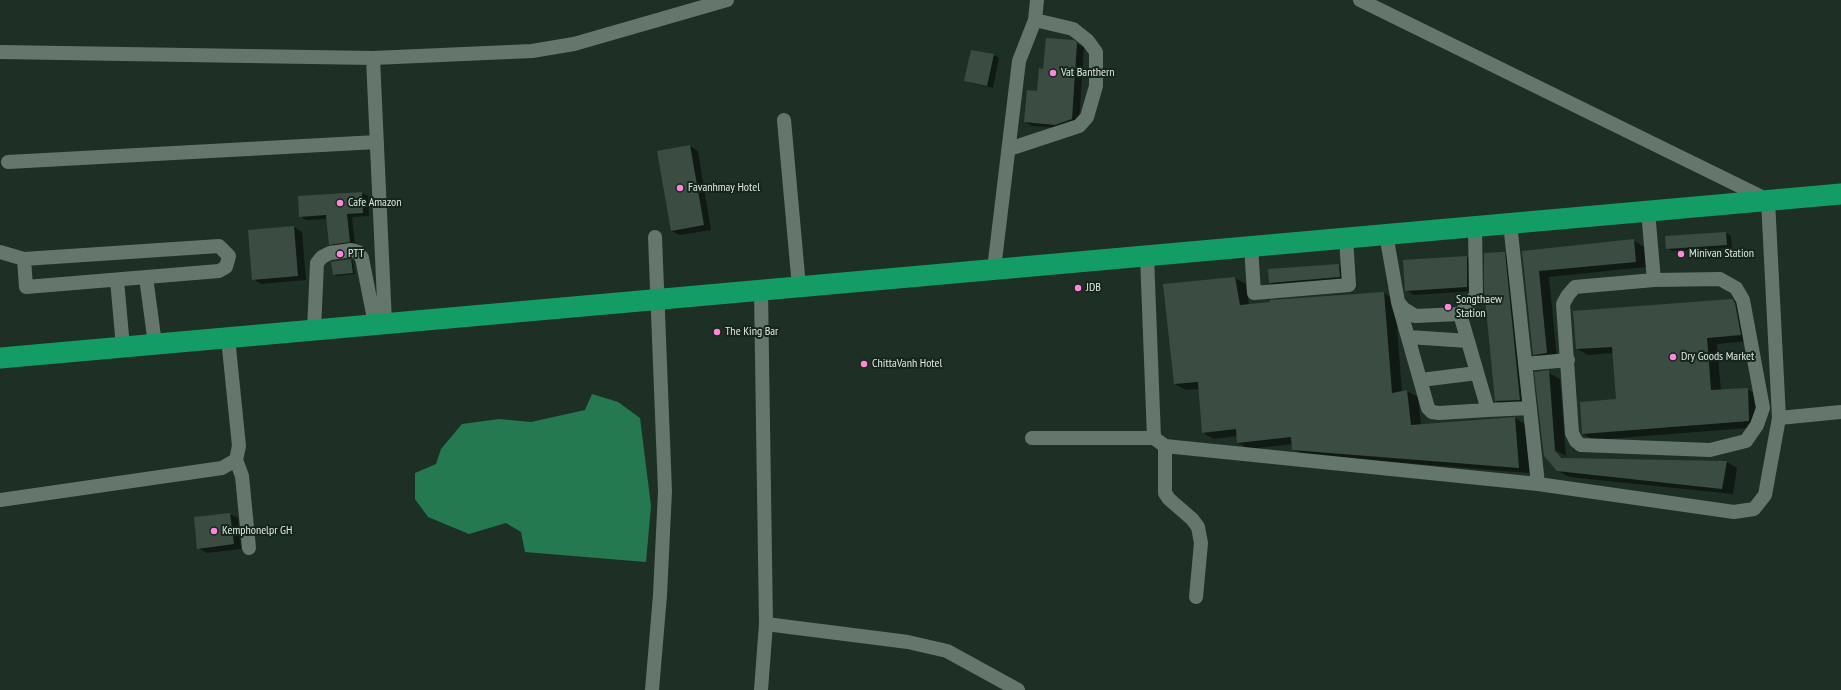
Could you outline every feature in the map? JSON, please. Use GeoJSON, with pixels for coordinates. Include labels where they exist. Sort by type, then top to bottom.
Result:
{"type":"FeatureCollection","features":[{"type":"Feature","properties":{"kind":"highway"},"geometry":{"type":"LineString","coordinates":[[0,358],[1841,194]]}},
{"type":"Feature","properties":{"kind":"street"},"geometry":{"type":"LineString","coordinates":[[0,52],[373,58],[532,51],[574,44],[727,0]]}},
{"type":"Feature","properties":{"kind":"street"},"geometry":{"type":"LineString","coordinates":[[994,269],[1018,61],[1035,20],[1037,0]]}},
{"type":"Feature","properties":{"kind":"street"},"geometry":{"type":"LineString","coordinates":[[1032,438],[1160,442],[1538,484],[1734,512],[1754,509],[1765,495],[1779,418],[1768,200],[1360,0]]}},
{"type":"Feature","properties":{"kind":"street"},"geometry":{"type":"LineString","coordinates":[[1009,149],[1079,126],[1087,117],[1096,86],[1096,52],[1088,41],[1073,30],[1035,20]]}},
{"type":"Feature","properties":{"kind":"street"},"geometry":{"type":"LineString","coordinates":[[373,58],[377,142],[380,324]]}},
{"type":"Feature","properties":{"kind":"street"},"geometry":{"type":"LineString","coordinates":[[784,120],[799,286]]}},
{"type":"Feature","properties":{"kind":"street"},"geometry":{"type":"LineString","coordinates":[[8,162],[377,142]]}},
{"type":"Feature","properties":{"kind":"street"},"geometry":{"type":"LineString","coordinates":[[1648,211],[1654,280]]}},
{"type":"Feature","properties":{"kind":"street"},"geometry":{"type":"LineString","coordinates":[[1510,223],[1538,484]]}},
{"type":"Feature","properties":{"kind":"street"},"geometry":{"type":"LineString","coordinates":[[1398,302],[1404,309],[1414,316],[1460,314],[1476,296],[1475,226]]}},
{"type":"Feature","properties":{"kind":"street"},"geometry":{"type":"LineString","coordinates":[[1386,234],[1398,302],[1428,408],[1432,412],[1530,408]]}},
{"type":"Feature","properties":{"kind":"street"},"geometry":{"type":"LineString","coordinates":[[652,690],[660,595],[665,491],[655,237]]}},
{"type":"Feature","properties":{"kind":"street"},"geometry":{"type":"LineString","coordinates":[[1251,246],[1254,293],[1349,285],[1346,238]]}},
{"type":"Feature","properties":{"kind":"street"},"geometry":{"type":"LineString","coordinates":[[0,252],[24,259],[219,246],[229,256],[226,267],[219,271],[26,287],[24,259]]}},
{"type":"Feature","properties":{"kind":"street"},"geometry":{"type":"LineString","coordinates":[[314,330],[317,263],[322,257],[330,253],[351,250],[358,252],[362,258],[380,324]]}},
{"type":"Feature","properties":{"kind":"street"},"geometry":{"type":"LineString","coordinates":[[1147,256],[1165,493],[1169,499],[1192,519],[1198,527],[1201,543],[1196,597]]}},
{"type":"Feature","properties":{"kind":"street"},"geometry":{"type":"LineString","coordinates":[[146,277],[155,344]]}},
{"type":"Feature","properties":{"kind":"street"},"geometry":{"type":"LineString","coordinates":[[1720,279],[1736,288],[1743,300],[1763,408],[1757,425],[1746,441],[1710,450],[1581,445],[1576,441],[1572,433],[1564,304],[1568,294],[1575,287],[1654,280],[1720,279]]}},
{"type":"Feature","properties":{"kind":"street"},"geometry":{"type":"LineString","coordinates":[[117,280],[123,347]]}},
{"type":"Feature","properties":{"kind":"street"},"geometry":{"type":"LineString","coordinates":[[761,290],[766,624],[761,690]]}},
{"type":"Feature","properties":{"kind":"street"},"geometry":{"type":"LineString","coordinates":[[1460,314],[1488,410]]}},
{"type":"Feature","properties":{"kind":"street"},"geometry":{"type":"LineString","coordinates":[[1408,337],[1468,341]]}},
{"type":"Feature","properties":{"kind":"street"},"geometry":{"type":"LineString","coordinates":[[228,338],[239,446],[236,460],[242,476],[249,548]]}},
{"type":"Feature","properties":{"kind":"street"},"geometry":{"type":"LineString","coordinates":[[1525,364],[1568,360]]}},
{"type":"Feature","properties":{"kind":"street"},"geometry":{"type":"LineString","coordinates":[[1421,380],[1477,373]]}},
{"type":"Feature","properties":{"kind":"street"},"geometry":{"type":"LineString","coordinates":[[1779,418],[1841,412]]}},
{"type":"Feature","properties":{"kind":"street"},"geometry":{"type":"LineString","coordinates":[[0,500],[222,468],[236,460]]}},
{"type":"Feature","properties":{"kind":"street"},"geometry":{"type":"LineString","coordinates":[[766,624],[908,642],[947,651],[1018,690]]}},
{"type":"Feature","properties":{"kind":"shaded area"},"geometry":{"type":"Polygon","coordinates":[[[592,394],[618,402],[640,418],[651,506],[646,562],[525,552],[521,532],[506,523],[469,534],[428,517],[415,499],[415,473],[436,464],[441,449],[462,424],[499,419],[531,422],[585,410],[592,394]]]}},
{"type":"Feature","properties":{"kind":"building"},"geometry":{"type":"Polygon","coordinates":[[[1046,38],[1074,40],[1077,43],[1072,119],[1055,125],[1024,122],[1027,90],[1037,91],[1039,68],[1043,69],[1046,38]]]}},
{"type":"Feature","properties":{"kind":"building"},"geometry":{"type":"Polygon","coordinates":[[[971,50],[994,54],[987,86],[964,81],[971,50]]]}},
{"type":"Feature","properties":{"kind":"building","name":"Favanhmay Hotel"},"geometry":{"type":"Polygon","coordinates":[[[690,145],[704,225],[671,231],[657,151],[690,145]]]}},
{"type":"Feature","properties":{"kind":"building"},"geometry":{"type":"Polygon","coordinates":[[[362,192],[363,213],[347,214],[350,242],[329,245],[326,215],[299,217],[298,196],[362,192]]]}},
{"type":"Feature","properties":{"kind":"building"},"geometry":{"type":"Polygon","coordinates":[[[294,226],[298,276],[252,280],[248,230],[294,226]]]}},
{"type":"Feature","properties":{"kind":"building"},"geometry":{"type":"Polygon","coordinates":[[[1726,232],[1727,245],[1666,249],[1665,236],[1726,232]]]}},
{"type":"Feature","properties":{"kind":"building"},"geometry":{"type":"Polygon","coordinates":[[[1634,239],[1636,262],[1539,271],[1547,353],[1533,355],[1522,251],[1634,239]]]}},
{"type":"Feature","properties":{"kind":"building"},"geometry":{"type":"Polygon","coordinates":[[[1505,252],[1520,400],[1495,401],[1484,288],[1484,253],[1505,252]]]}},
{"type":"Feature","properties":{"kind":"building"},"geometry":{"type":"Polygon","coordinates":[[[1467,256],[1467,287],[1405,291],[1403,260],[1467,256]]]}},
{"type":"Feature","properties":{"kind":"building"},"geometry":{"type":"Polygon","coordinates":[[[351,259],[353,273],[333,275],[331,262],[351,259]]]}},
{"type":"Feature","properties":{"kind":"building"},"geometry":{"type":"Polygon","coordinates":[[[1339,264],[1340,277],[1269,283],[1268,269],[1339,264]]]}},
{"type":"Feature","properties":{"kind":"building"},"geometry":{"type":"Polygon","coordinates":[[[1235,277],[1240,305],[1270,302],[1270,300],[1384,292],[1392,393],[1407,390],[1411,425],[1515,417],[1519,468],[1292,450],[1291,437],[1237,443],[1236,429],[1202,433],[1198,382],[1174,384],[1163,284],[1235,277]]]}},
{"type":"Feature","properties":{"kind":"building"},"geometry":{"type":"Polygon","coordinates":[[[1732,299],[1735,303],[1741,335],[1707,338],[1711,390],[1748,388],[1749,421],[1582,434],[1580,402],[1616,399],[1612,347],[1576,349],[1573,311],[1732,299]]]}},
{"type":"Feature","properties":{"kind":"building"},"geometry":{"type":"Polygon","coordinates":[[[1549,370],[1555,451],[1562,458],[1727,461],[1722,489],[1557,471],[1544,456],[1534,372],[1549,370]]]}},
{"type":"Feature","properties":{"kind":"building","name":"Kemphonelpr GH"},"geometry":{"type":"Polygon","coordinates":[[[230,513],[234,544],[197,549],[194,517],[230,513]]]}},
{"type":"Feature","properties":{"kind":"place","name":"Vat Banthern"},"geometry":{"type":"Point","coordinates":[1053,73]}},
{"type":"Feature","properties":{"kind":"place","name":"Favanhmay Hotel"},"geometry":{"type":"Point","coordinates":[680,188]}},
{"type":"Feature","properties":{"kind":"place","name":"Cafe Amazon"},"geometry":{"type":"Point","coordinates":[340,203]}},
{"type":"Feature","properties":{"kind":"place","name":"PTT"},"geometry":{"type":"Point","coordinates":[340,254]}},
{"type":"Feature","properties":{"kind":"place","name":"Minivan Station"},"geometry":{"type":"Point","coordinates":[1681,254]}},
{"type":"Feature","properties":{"kind":"place","name":"JDB"},"geometry":{"type":"Point","coordinates":[1078,288]}},
{"type":"Feature","properties":{"kind":"place","name":"Songthaew Station"},"geometry":{"type":"Point","coordinates":[1448,307]}},
{"type":"Feature","properties":{"kind":"place","name":"The King Bar"},"geometry":{"type":"Point","coordinates":[717,332]}},
{"type":"Feature","properties":{"kind":"place","name":"Dry Goods Market"},"geometry":{"type":"Point","coordinates":[1673,357]}},
{"type":"Feature","properties":{"kind":"place","name":"ChittaVanh Hotel"},"geometry":{"type":"Point","coordinates":[864,364]}},
{"type":"Feature","properties":{"kind":"place","name":"Kemphonelpr GH"},"geometry":{"type":"Point","coordinates":[214,531]}}]}
